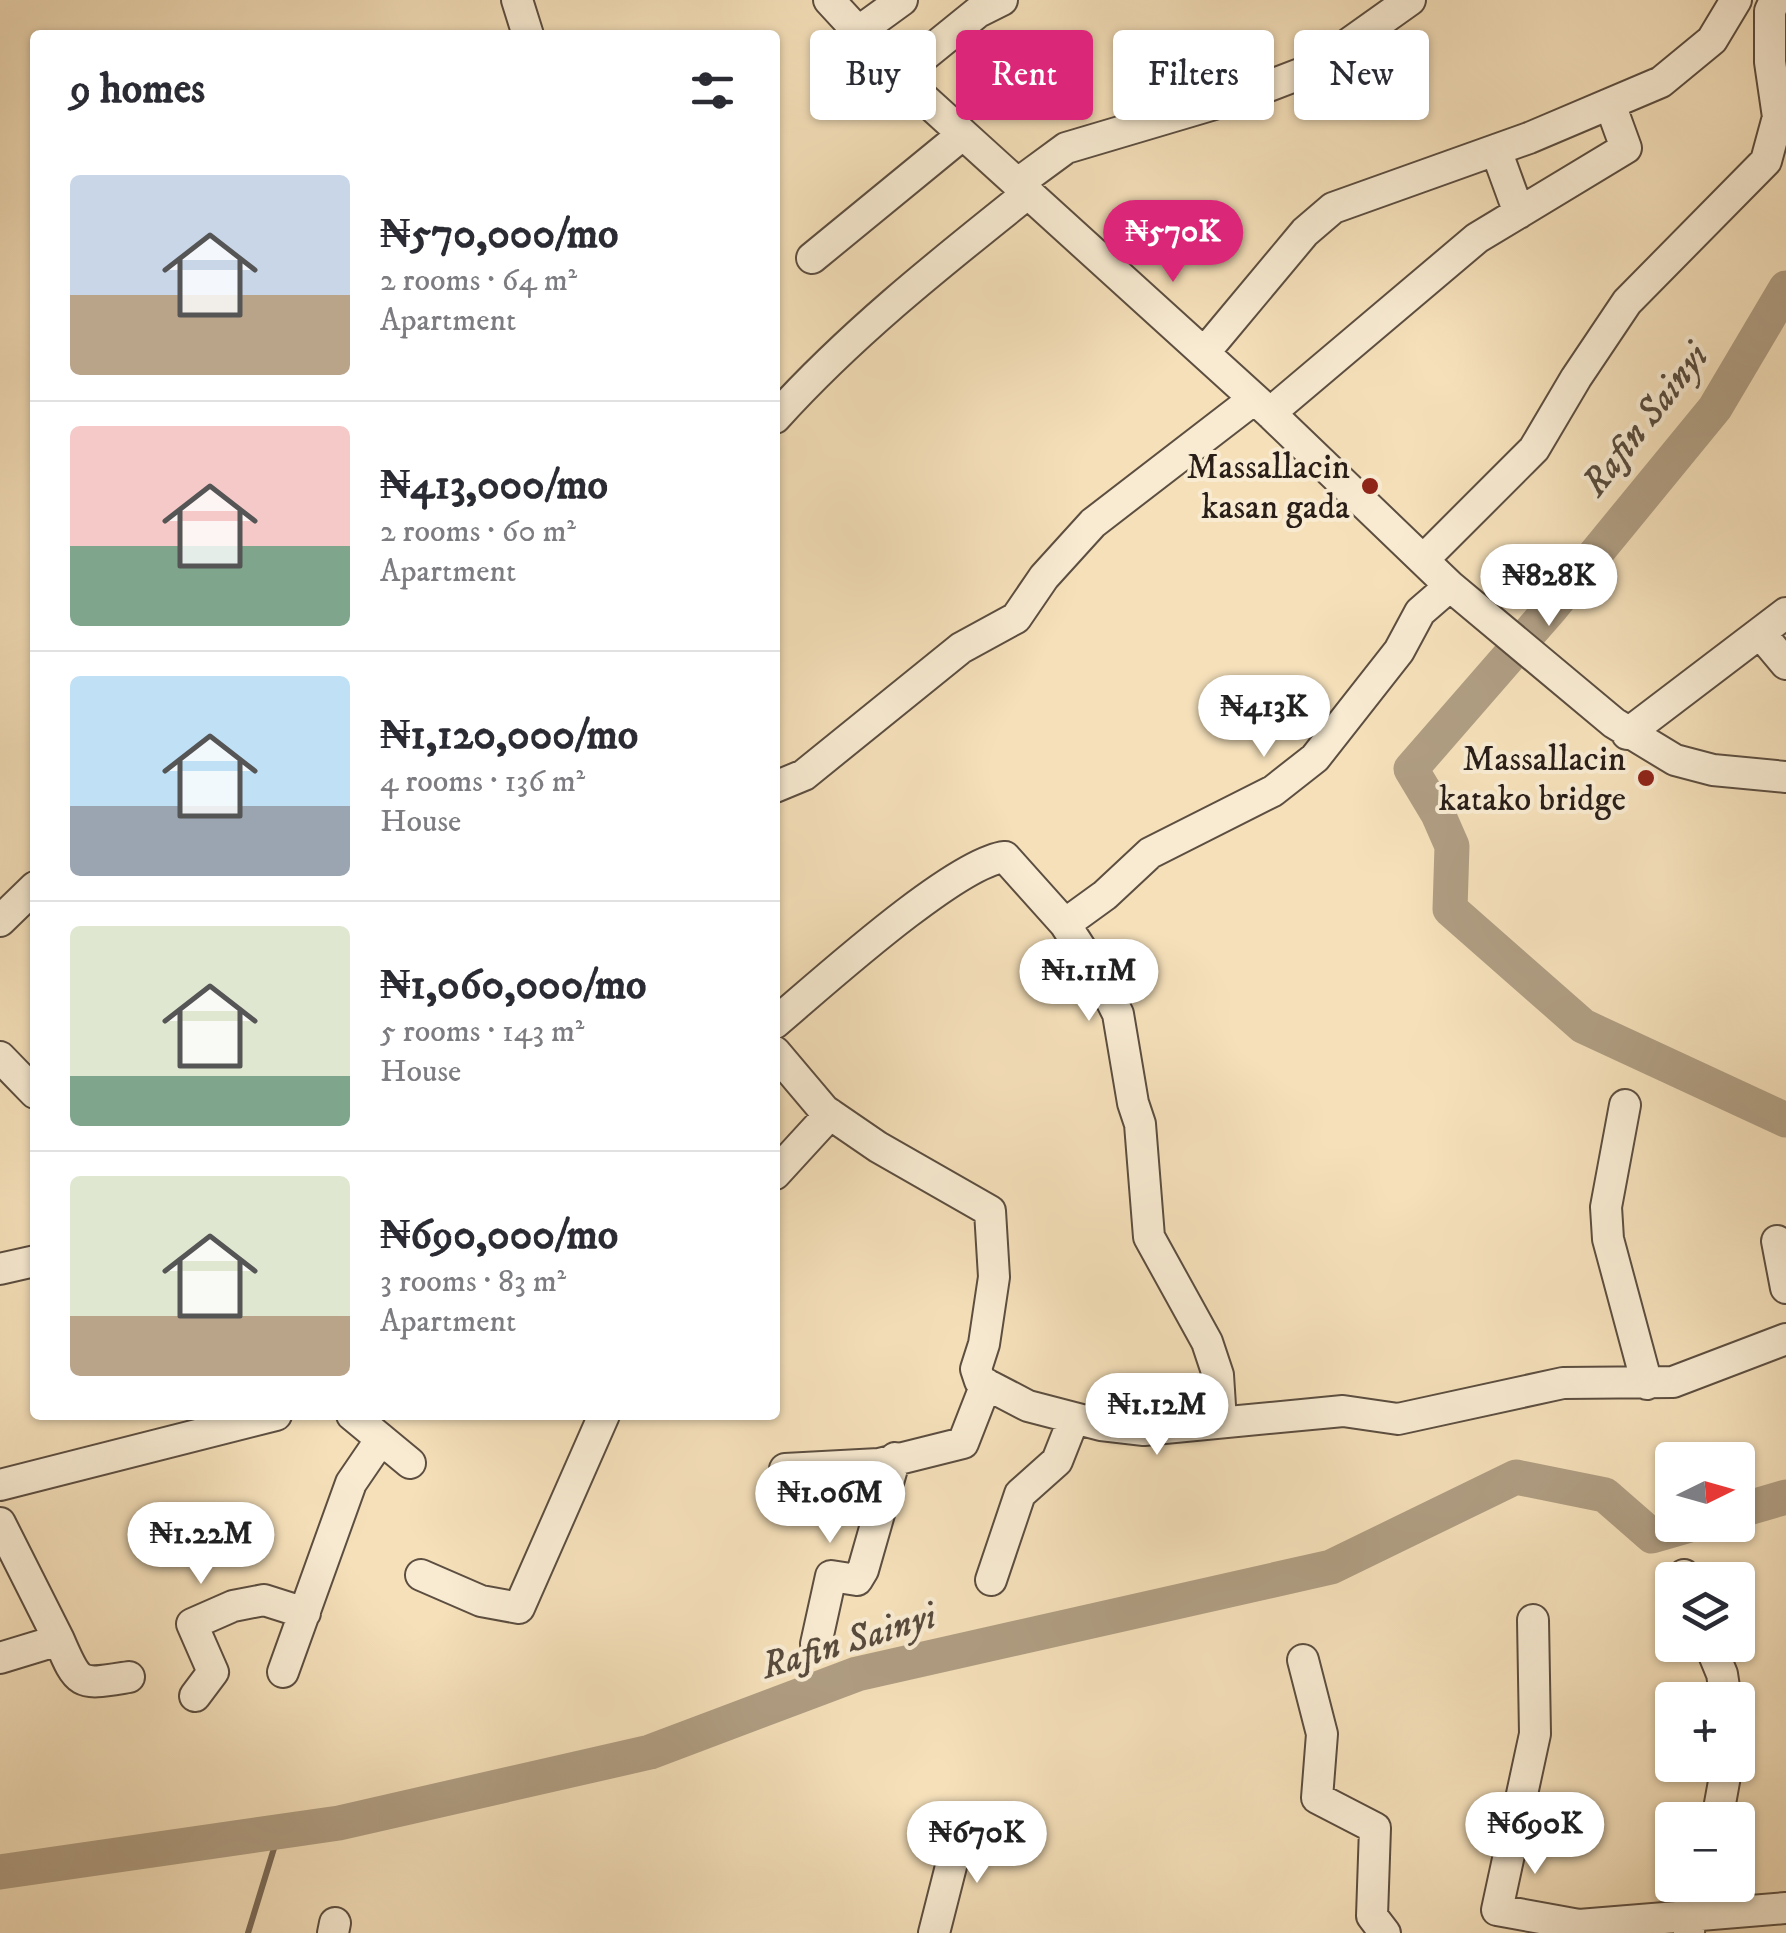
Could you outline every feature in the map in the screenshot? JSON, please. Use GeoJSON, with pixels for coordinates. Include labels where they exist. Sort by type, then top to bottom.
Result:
{"type":"FeatureCollection","features":[{"type":"Feature","properties":{"kind":"street"},"geometry":{"type":"LineString","coordinates":[[517,0],[526,30]]}},
{"type":"Feature","properties":{"kind":"street"},"geometry":{"type":"LineString","coordinates":[[829,0],[856,30]]}},
{"type":"Feature","properties":{"kind":"street"},"geometry":{"type":"LineString","coordinates":[[861,30],[902,0]]}},
{"type":"Feature","properties":{"kind":"street"},"geometry":{"type":"LineString","coordinates":[[936,46],[978,12],[1002,0]]}},
{"type":"Feature","properties":{"kind":"street"},"geometry":{"type":"LineString","coordinates":[[780,413],[842,346],[1066,148],[1248,94],[1312,68],[1410,0]]}},
{"type":"Feature","properties":{"kind":"street"},"geometry":{"type":"LineString","coordinates":[[1204,353],[1304,232],[1333,208],[1496,150],[1661,82],[1712,40],[1736,0]]}},
{"type":"Feature","properties":{"kind":"street"},"geometry":{"type":"LineString","coordinates":[[1425,558],[1534,449],[1627,302],[1766,161],[1778,117],[1767,4]]}},
{"type":"Feature","properties":{"kind":"street"},"geometry":{"type":"LineString","coordinates":[[780,785],[804,775],[961,648],[1016,618],[1044,577],[1093,523],[1262,406],[1477,238],[1626,148],[1610,104]]}},
{"type":"Feature","properties":{"kind":"street"},"geometry":{"type":"LineString","coordinates":[[936,111],[1262,406],[1450,586],[1628,734],[1675,760],[1712,770],[1786,777]]}},
{"type":"Feature","properties":{"kind":"street"},"geometry":{"type":"LineString","coordinates":[[812,258],[962,135]]}},
{"type":"Feature","properties":{"kind":"street"},"geometry":{"type":"LineString","coordinates":[[1496,150],[1519,213]]}},
{"type":"Feature","properties":{"kind":"street"},"geometry":{"type":"LineString","coordinates":[[1066,924],[1105,895],[1150,853],[1273,791],[1315,758],[1399,651],[1420,612],[1450,586]]}},
{"type":"Feature","properties":{"kind":"street"},"geometry":{"type":"LineString","coordinates":[[1628,734],[1786,612]]}},
{"type":"Feature","properties":{"kind":"street"},"geometry":{"type":"LineString","coordinates":[[1760,633],[1786,664]]}},
{"type":"Feature","properties":{"kind":"street"},"geometry":{"type":"LineString","coordinates":[[780,1019],[954,879],[992,858],[1005,857],[1066,924],[1102,980],[1118,1014],[1140,1124],[1149,1237],[1208,1342],[1218,1375],[1221,1420]]}},
{"type":"Feature","properties":{"kind":"street"},"geometry":{"type":"LineString","coordinates":[[0,921],[30,893]]}},
{"type":"Feature","properties":{"kind":"street"},"geometry":{"type":"LineString","coordinates":[[0,1058],[30,1088]]}},
{"type":"Feature","properties":{"kind":"street"},"geometry":{"type":"LineString","coordinates":[[780,1058],[830,1114],[878,1147],[990,1211],[994,1277],[984,1344],[976,1369],[980,1381],[1028,1406],[1100,1425],[1144,1430],[1343,1411],[1398,1419],[1563,1383],[1673,1382],[1786,1339]]}},
{"type":"Feature","properties":{"kind":"street"},"geometry":{"type":"LineString","coordinates":[[1625,1106],[1606,1207],[1608,1239],[1647,1384]]}},
{"type":"Feature","properties":{"kind":"street"},"geometry":{"type":"LineString","coordinates":[[780,1169],[830,1114]]}},
{"type":"Feature","properties":{"kind":"street"},"geometry":{"type":"LineString","coordinates":[[1777,1242],[1786,1288]]}},
{"type":"Feature","properties":{"kind":"street"},"geometry":{"type":"LineString","coordinates":[[0,1269],[30,1262]]}},
{"type":"Feature","properties":{"kind":"street"},"geometry":{"type":"LineString","coordinates":[[785,1469],[880,1464],[962,1443],[986,1384]]}},
{"type":"Feature","properties":{"kind":"street"},"geometry":{"type":"LineString","coordinates":[[991,1580],[1020,1494],[1057,1461],[1074,1418]]}},
{"type":"Feature","properties":{"kind":"street"},"geometry":{"type":"LineString","coordinates":[[0,1485],[256,1420]]}},
{"type":"Feature","properties":{"kind":"street"},"geometry":{"type":"LineString","coordinates":[[358,1420],[410,1463]]}},
{"type":"Feature","properties":{"kind":"street"},"geometry":{"type":"LineString","coordinates":[[421,1575],[480,1601],[519,1608],[602,1420]]}},
{"type":"Feature","properties":{"kind":"street"},"geometry":{"type":"LineString","coordinates":[[283,1672],[352,1482],[381,1438]]}},
{"type":"Feature","properties":{"kind":"street"},"geometry":{"type":"LineString","coordinates":[[816,1644],[830,1576],[858,1580],[863,1570],[895,1458]]}},
{"type":"Feature","properties":{"kind":"street"},"geometry":{"type":"LineString","coordinates":[[0,1523],[74,1676],[97,1682],[129,1676]]}},
{"type":"Feature","properties":{"kind":"street"},"geometry":{"type":"LineString","coordinates":[[196,1696],[214,1672],[192,1624],[232,1606],[264,1600],[305,1613]]}},
{"type":"Feature","properties":{"kind":"street"},"geometry":{"type":"LineString","coordinates":[[1533,1620],[1535,1734],[1497,1910],[1579,1925],[1690,1926],[1786,1908]]}},
{"type":"Feature","properties":{"kind":"street"},"geometry":{"type":"LineString","coordinates":[[0,1658],[59,1640]]}},
{"type":"Feature","properties":{"kind":"street"},"geometry":{"type":"LineString","coordinates":[[1303,1660],[1322,1734],[1317,1798],[1374,1828],[1372,1916],[1385,1933]]}},
{"type":"Feature","properties":{"kind":"street"},"geometry":{"type":"LineString","coordinates":[[934,1933],[962,1823]]}},
{"type":"Feature","properties":{"kind":"waterway","name":"Rafin Sainyi"},"geometry":{"type":"LineString","coordinates":[[1786,288],[1715,408],[1552,607],[1411,769],[1452,846],[1450,909],[1583,1026],[1786,1120]]}},
{"type":"Feature","properties":{"kind":"waterway","name":"Rafin Sainyi"},"geometry":{"type":"LineString","coordinates":[[0,1872],[339,1823],[650,1752],[857,1674],[1331,1567],[1516,1477],[1605,1495],[1655,1535]]}},
{"type":"Feature","properties":{"kind":"waterway","name":"Rafin Sainyi"},"geometry":{"type":"LineString","coordinates":[[1755,1506],[1786,1497]]}},
{"type":"Feature","properties":{"kind":"waterway"},"geometry":{"type":"LineString","coordinates":[[248,1933],[279,1832]]}},
{"type":"Feature","properties":{"kind":"place","name":"Massallacin kasan gada"},"geometry":{"type":"Point","coordinates":[1370,486]}},
{"type":"Feature","properties":{"kind":"place","name":"Massallacin katako bridge"},"geometry":{"type":"Point","coordinates":[1646,778]}}]}
